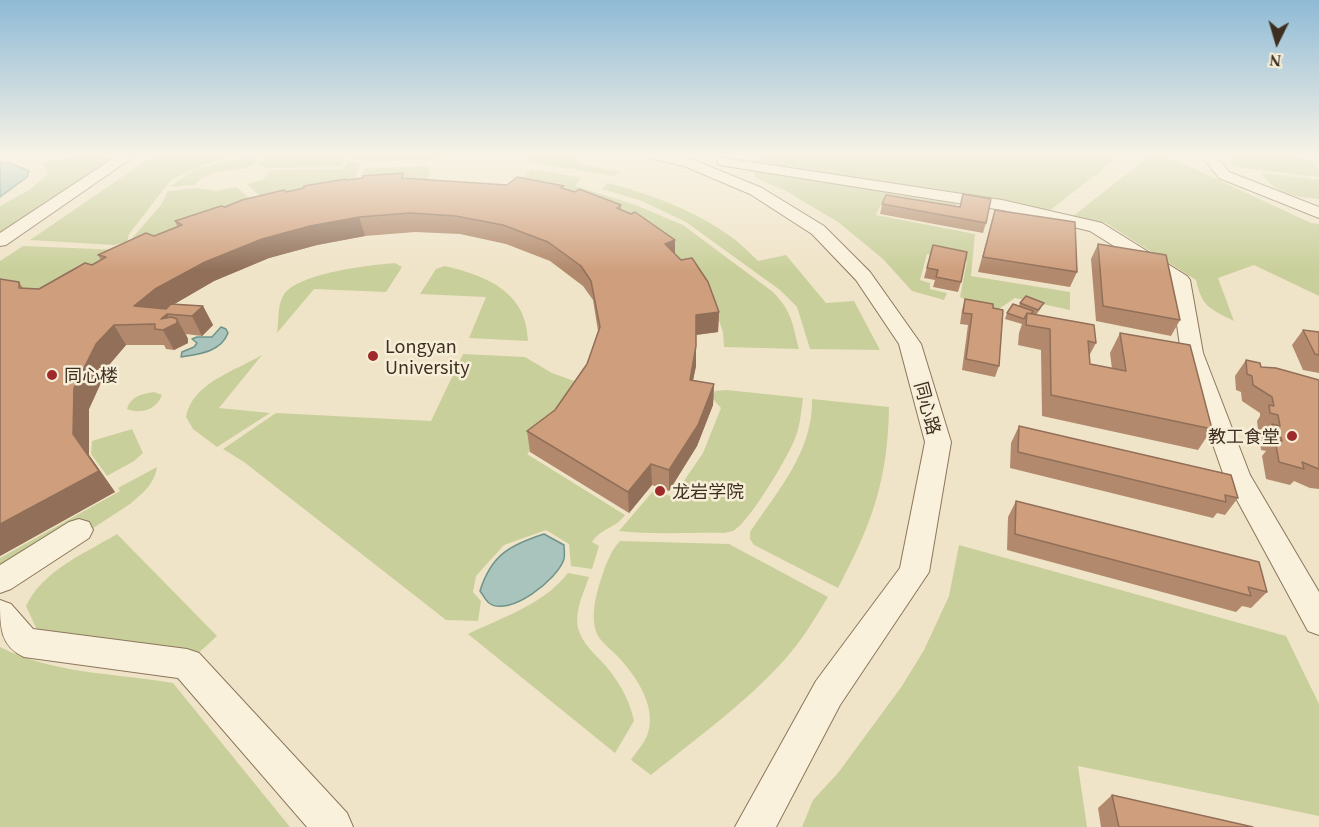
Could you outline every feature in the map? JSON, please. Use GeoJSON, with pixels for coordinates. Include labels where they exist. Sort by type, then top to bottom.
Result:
{"type":"FeatureCollection","features":[{"type":"Feature","properties":{"kind":"street"},"geometry":{"type":"LineString","coordinates":[[0,241],[72,194]]}},
{"type":"Feature","properties":{"kind":"street","name":"同心路"},"geometry":{"type":"LineString","coordinates":[[755,827],[828,693],[914,572],[938,442],[910,344],[863,276],[818,230],[760,194]]}},
{"type":"Feature","properties":{"kind":"street"},"geometry":{"type":"LineString","coordinates":[[922,194],[1002,206],[1096,227],[1180,280],[1192,353],[1237,476],[1319,621]]}},
{"type":"Feature","properties":{"kind":"street"},"geometry":{"type":"LineString","coordinates":[[1270,194],[1319,213]]}},
{"type":"Feature","properties":{"kind":"street"},"geometry":{"type":"LineString","coordinates":[[0,580],[79,530]]}},
{"type":"Feature","properties":{"kind":"street"},"geometry":{"type":"LineString","coordinates":[[0,614],[24,642],[187,664],[333,827]]}},
{"type":"Feature","properties":{"kind":"green space"},"geometry":{"type":"Polygon","coordinates":[[[22,194],[64,194],[0,235],[0,206],[22,194]]]}},
{"type":"Feature","properties":{"kind":"green space"},"geometry":{"type":"Polygon","coordinates":[[[98,194],[160,194],[129,234],[127,242],[114,245],[30,240],[98,194]]]}},
{"type":"Feature","properties":{"kind":"green space"},"geometry":{"type":"Polygon","coordinates":[[[167,194],[244,194],[251,199],[184,226],[133,242],[133,237],[161,205],[167,194]]]}},
{"type":"Feature","properties":{"kind":"green space"},"geometry":{"type":"Polygon","coordinates":[[[257,194],[279,194],[261,197],[257,194]]]}},
{"type":"Feature","properties":{"kind":"green space"},"geometry":{"type":"Polygon","coordinates":[[[314,194],[426,194],[95,281],[0,296],[0,261],[23,246],[120,250],[314,194]]]}},
{"type":"Feature","properties":{"kind":"green space"},"geometry":{"type":"Polygon","coordinates":[[[539,194],[599,194],[633,204],[683,225],[780,299],[793,325],[799,349],[724,347],[723,332],[712,300],[539,194]]]}},
{"type":"Feature","properties":{"kind":"green space"},"geometry":{"type":"Polygon","coordinates":[[[617,194],[644,194],[702,218],[734,239],[758,261],[786,255],[826,303],[854,301],[880,350],[810,349],[797,307],[780,290],[686,222],[642,201],[617,194]]]}},
{"type":"Feature","properties":{"kind":"green space"},"geometry":{"type":"Polygon","coordinates":[[[790,194],[905,194],[957,202],[953,214],[882,202],[876,215],[975,234],[971,276],[1070,292],[1070,310],[1015,298],[993,313],[960,297],[967,261],[927,254],[920,280],[930,283],[930,289],[947,293],[944,300],[912,291],[883,259],[838,222],[790,194]]]}},
{"type":"Feature","properties":{"kind":"green space"},"geometry":{"type":"Polygon","coordinates":[[[956,194],[1071,194],[1049,211],[956,194]]]}},
{"type":"Feature","properties":{"kind":"green space"},"geometry":{"type":"Polygon","coordinates":[[[1102,194],[1248,194],[1311,223],[1319,224],[1319,296],[1254,265],[1218,278],[1234,321],[1204,302],[1196,280],[1106,223],[1073,216],[1102,194]]]}},
{"type":"Feature","properties":{"kind":"green space"},"geometry":{"type":"Polygon","coordinates":[[[1287,194],[1319,194],[1319,199],[1294,196],[1287,194]]]}},
{"type":"Feature","properties":{"kind":"green space"},"geometry":{"type":"Polygon","coordinates":[[[395,263],[402,267],[386,292],[314,289],[277,333],[281,300],[291,288],[302,281],[334,272],[395,263]]]}},
{"type":"Feature","properties":{"kind":"green space"},"geometry":{"type":"Polygon","coordinates":[[[445,266],[489,281],[512,298],[521,310],[528,341],[469,338],[486,297],[420,294],[436,269],[445,266]]]}},
{"type":"Feature","properties":{"kind":"green space"},"geometry":{"type":"Polygon","coordinates":[[[463,354],[525,357],[552,373],[585,385],[554,430],[527,454],[625,515],[592,542],[599,546],[592,569],[571,566],[569,544],[546,530],[504,545],[476,576],[473,592],[481,601],[478,621],[446,620],[244,462],[223,449],[276,413],[431,421],[463,354]]]}},
{"type":"Feature","properties":{"kind":"green space"},"geometry":{"type":"Polygon","coordinates":[[[262,355],[219,408],[270,413],[217,447],[193,429],[186,417],[190,405],[197,395],[216,379],[262,355]]]}},
{"type":"Feature","properties":{"kind":"green space"},"geometry":{"type":"Polygon","coordinates":[[[727,390],[803,398],[799,427],[793,443],[783,463],[748,517],[733,531],[724,533],[619,531],[654,490],[673,497],[703,453],[721,408],[712,398],[715,391],[727,390]]]}},
{"type":"Feature","properties":{"kind":"green space"},"geometry":{"type":"Polygon","coordinates":[[[154,392],[162,395],[160,400],[148,410],[127,409],[134,398],[154,392]]]}},
{"type":"Feature","properties":{"kind":"green space"},"geometry":{"type":"Polygon","coordinates":[[[812,399],[889,407],[885,457],[876,501],[860,543],[838,588],[754,545],[750,539],[750,532],[792,470],[800,453],[811,418],[812,399]]]}},
{"type":"Feature","properties":{"kind":"green space"},"geometry":{"type":"Polygon","coordinates":[[[132,429],[143,453],[134,461],[107,476],[91,454],[92,441],[132,429]]]}},
{"type":"Feature","properties":{"kind":"green space"},"geometry":{"type":"Polygon","coordinates":[[[157,467],[151,484],[130,504],[0,589],[0,558],[120,491],[118,488],[157,467]]]}},
{"type":"Feature","properties":{"kind":"green space"},"geometry":{"type":"Polygon","coordinates":[[[117,534],[217,636],[192,659],[37,630],[26,606],[33,593],[66,564],[117,534]]]}},
{"type":"Feature","properties":{"kind":"green space"},"geometry":{"type":"Polygon","coordinates":[[[620,541],[729,544],[828,597],[798,643],[771,674],[721,719],[651,775],[631,760],[643,744],[650,723],[650,713],[644,694],[633,675],[598,636],[594,623],[595,602],[600,582],[610,555],[620,541]]]}},
{"type":"Feature","properties":{"kind":"green space"},"geometry":{"type":"Polygon","coordinates":[[[959,545],[1286,636],[1319,704],[1319,816],[1078,766],[1087,827],[802,827],[813,800],[838,773],[902,686],[924,650],[949,596],[959,545]]]}},
{"type":"Feature","properties":{"kind":"green space"},"geometry":{"type":"Polygon","coordinates":[[[568,573],[589,577],[578,610],[579,631],[593,653],[618,683],[628,701],[634,721],[615,753],[468,634],[535,601],[558,584],[568,573]]]}},
{"type":"Feature","properties":{"kind":"green space"},"geometry":{"type":"Polygon","coordinates":[[[0,647],[41,663],[63,668],[173,683],[290,827],[0,827],[0,647]]]}},
{"type":"Feature","properties":{"kind":"water"},"geometry":{"type":"Polygon","coordinates":[[[221,327],[228,333],[215,348],[181,357],[182,352],[194,347],[197,343],[192,339],[212,337],[221,327]]]}},
{"type":"Feature","properties":{"kind":"water"},"geometry":{"type":"Polygon","coordinates":[[[544,534],[564,545],[564,559],[553,576],[543,586],[520,601],[498,606],[489,603],[480,591],[496,560],[521,542],[544,534]]]}},
{"type":"Feature","properties":{"kind":"building","name":"同心楼"},"geometry":{"type":"Polygon","coordinates":[[[269,194],[591,194],[621,205],[617,208],[631,214],[635,212],[675,240],[665,244],[681,260],[692,258],[708,282],[719,312],[696,315],[696,346],[690,380],[714,384],[698,425],[669,470],[651,464],[628,492],[527,431],[555,410],[587,364],[600,327],[591,281],[581,266],[548,242],[503,225],[456,216],[410,213],[359,217],[310,226],[262,239],[205,262],[155,289],[134,306],[166,309],[171,304],[203,306],[192,316],[167,314],[161,319],[171,317],[177,319],[177,323],[163,330],[155,329],[155,324],[114,325],[96,344],[74,388],[73,434],[99,471],[0,524],[0,279],[19,282],[19,288],[39,289],[85,263],[92,265],[106,257],[98,255],[146,233],[154,236],[182,225],[175,221],[269,194]]]}},
{"type":"Feature","properties":{"kind":"building"},"geometry":{"type":"Polygon","coordinates":[[[963,194],[991,199],[986,223],[882,204],[886,195],[960,207],[963,194]]]}},
{"type":"Feature","properties":{"kind":"building"},"geometry":{"type":"Polygon","coordinates":[[[995,210],[1075,222],[1077,272],[983,257],[995,210]]]}},
{"type":"Feature","properties":{"kind":"building"},"geometry":{"type":"Polygon","coordinates":[[[1098,244],[1166,255],[1180,320],[1103,306],[1098,244]]]}},
{"type":"Feature","properties":{"kind":"building"},"geometry":{"type":"Polygon","coordinates":[[[933,245],[967,252],[961,282],[936,277],[938,270],[927,268],[933,245]]]}},
{"type":"Feature","properties":{"kind":"building"},"geometry":{"type":"Polygon","coordinates":[[[1026,296],[1044,303],[1038,310],[1020,303],[1026,296]]]}},
{"type":"Feature","properties":{"kind":"building"},"geometry":{"type":"Polygon","coordinates":[[[965,299],[993,304],[993,308],[1003,310],[999,366],[966,359],[972,314],[963,313],[965,299]]]}},
{"type":"Feature","properties":{"kind":"building"},"geometry":{"type":"Polygon","coordinates":[[[1013,304],[1033,311],[1031,314],[1027,313],[1024,319],[1007,313],[1013,304]]]}},
{"type":"Feature","properties":{"kind":"building"},"geometry":{"type":"Polygon","coordinates":[[[1027,313],[1094,325],[1096,343],[1088,341],[1090,364],[1126,371],[1120,333],[1190,345],[1212,429],[1051,395],[1050,329],[1026,325],[1027,313]]]}},
{"type":"Feature","properties":{"kind":"building"},"geometry":{"type":"Polygon","coordinates":[[[1303,330],[1319,332],[1319,355],[1315,354],[1303,330]]]}},
{"type":"Feature","properties":{"kind":"building"},"geometry":{"type":"Polygon","coordinates":[[[1246,360],[1260,363],[1261,367],[1276,368],[1319,380],[1319,469],[1302,462],[1304,469],[1279,462],[1275,440],[1282,441],[1280,435],[1274,433],[1272,424],[1280,426],[1278,415],[1270,413],[1269,405],[1274,406],[1272,397],[1253,385],[1252,376],[1247,374],[1246,360]]]}},
{"type":"Feature","properties":{"kind":"building"},"geometry":{"type":"Polygon","coordinates":[[[1019,426],[1231,475],[1238,498],[1225,495],[1226,502],[1018,452],[1019,426]]]}},
{"type":"Feature","properties":{"kind":"building"},"geometry":{"type":"Polygon","coordinates":[[[1016,501],[1259,562],[1267,592],[1248,587],[1251,596],[1015,534],[1016,501]]]}},
{"type":"Feature","properties":{"kind":"building"},"geometry":{"type":"Polygon","coordinates":[[[1112,795],[1253,827],[1119,827],[1112,795]]]}},
{"type":"Feature","properties":{"kind":"place","name":"Longyan University"},"geometry":{"type":"Point","coordinates":[373,356]}},
{"type":"Feature","properties":{"kind":"place","name":"同心楼"},"geometry":{"type":"Point","coordinates":[52,375]}},
{"type":"Feature","properties":{"kind":"place","name":"教工食堂"},"geometry":{"type":"Point","coordinates":[1292,436]}},
{"type":"Feature","properties":{"kind":"place","name":"龙岩学院"},"geometry":{"type":"Point","coordinates":[660,491]}}]}
